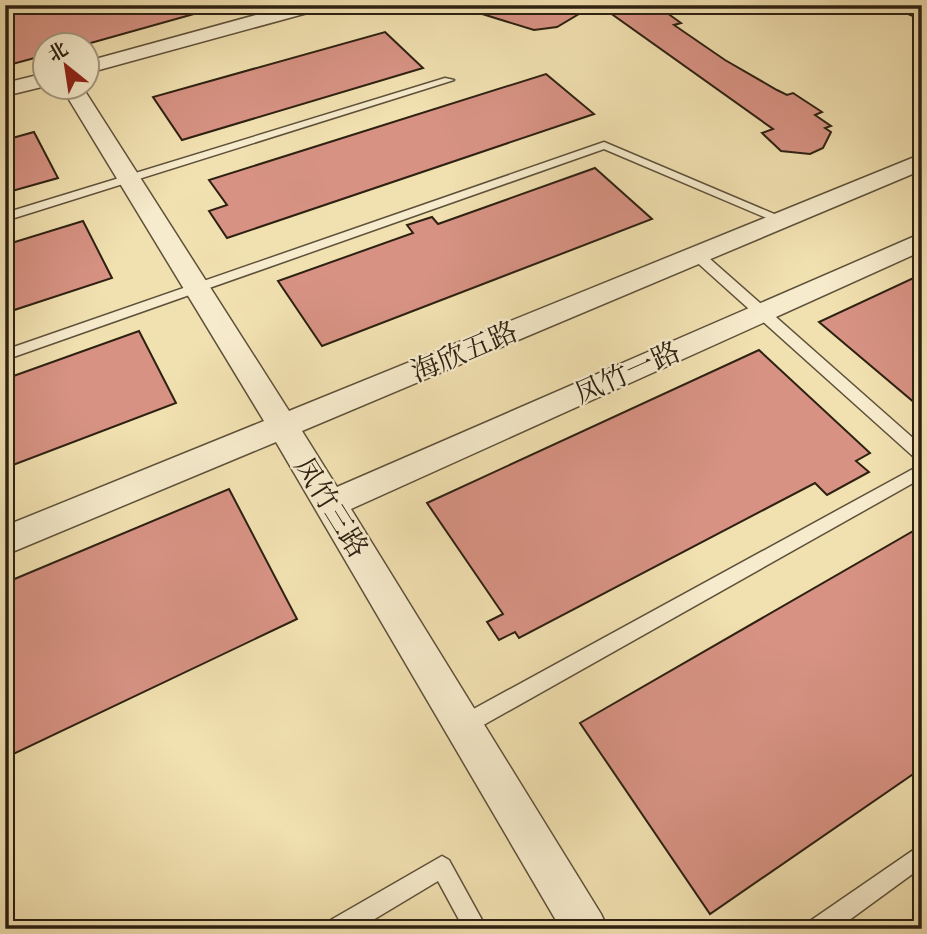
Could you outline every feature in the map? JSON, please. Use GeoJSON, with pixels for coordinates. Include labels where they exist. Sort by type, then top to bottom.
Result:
{"type":"FeatureCollection","features":[{"type":"Feature","properties":{"kind":"main road"},"geometry":{"type":"LineString","coordinates":[[909,5],[922,12]]}},
{"type":"Feature","properties":{"kind":"street"},"geometry":{"type":"LineString","coordinates":[[102,63],[306,6]]}},
{"type":"Feature","properties":{"kind":"street"},"geometry":{"type":"LineString","coordinates":[[5,90],[32,83]]}},
{"type":"Feature","properties":{"kind":"street","name":"凤竹三路"},"geometry":{"type":"LineString","coordinates":[[82,102],[331,504],[586,929]]}},
{"type":"Feature","properties":{"kind":"street","name":"海欣五路"},"geometry":{"type":"LineString","coordinates":[[5,541],[922,161]]}},
{"type":"Feature","properties":{"kind":"street","name":"凤竹一路"},"geometry":{"type":"LineString","coordinates":[[331,504],[922,241]]}},
{"type":"Feature","properties":{"kind":"lane"},"geometry":{"type":"LineString","coordinates":[[5,217],[449,79]]}},
{"type":"Feature","properties":{"kind":"lane"},"geometry":{"type":"LineString","coordinates":[[5,355],[604,145],[780,219]]}},
{"type":"Feature","properties":{"kind":"lane"},"geometry":{"type":"LineString","coordinates":[[696,254],[922,455]]}},
{"type":"Feature","properties":{"kind":"lane"},"geometry":{"type":"LineString","coordinates":[[464,724],[922,470]]}},
{"type":"Feature","properties":{"kind":"lane"},"geometry":{"type":"LineString","coordinates":[[818,929],[922,854]]}},
{"type":"Feature","properties":{"kind":"lane"},"geometry":{"type":"LineString","coordinates":[[337,929],[442,867],[476,929]]}},
{"type":"Feature","properties":{"kind":"building"},"geometry":{"type":"Polygon","coordinates":[[[28,5],[200,5],[201,12],[102,40],[102,32],[32,32],[32,59],[5,66],[5,11],[28,5]]]}},
{"type":"Feature","properties":{"kind":"building"},"geometry":{"type":"Polygon","coordinates":[[[466,5],[594,5],[557,27],[534,30],[466,9],[466,5]]]}},
{"type":"Feature","properties":{"kind":"building"},"geometry":{"type":"Polygon","coordinates":[[[599,5],[656,5],[681,23],[674,25],[725,60],[787,95],[793,93],[822,112],[815,115],[831,126],[825,128],[831,132],[823,148],[810,154],[781,151],[762,133],[773,129],[599,5]]]}},
{"type":"Feature","properties":{"kind":"building"},"geometry":{"type":"Polygon","coordinates":[[[385,32],[423,68],[182,140],[153,97],[385,32]]]}},
{"type":"Feature","properties":{"kind":"building"},"geometry":{"type":"Polygon","coordinates":[[[546,74],[594,114],[227,238],[209,211],[227,205],[209,180],[546,74]]]}},
{"type":"Feature","properties":{"kind":"building"},"geometry":{"type":"Polygon","coordinates":[[[34,132],[58,178],[5,193],[5,140],[34,132]]]}},
{"type":"Feature","properties":{"kind":"building"},"geometry":{"type":"Polygon","coordinates":[[[595,168],[652,219],[322,346],[278,281],[413,233],[407,225],[432,217],[438,224],[595,168]]]}},
{"type":"Feature","properties":{"kind":"building"},"geometry":{"type":"Polygon","coordinates":[[[83,221],[112,278],[5,313],[5,245],[83,221]]]}},
{"type":"Feature","properties":{"kind":"building"},"geometry":{"type":"Polygon","coordinates":[[[922,274],[922,409],[819,322],[922,274]]]}},
{"type":"Feature","properties":{"kind":"building"},"geometry":{"type":"Polygon","coordinates":[[[139,331],[176,403],[5,468],[5,379],[139,331]]]}},
{"type":"Feature","properties":{"kind":"building"},"geometry":{"type":"Polygon","coordinates":[[[759,350],[870,453],[856,461],[869,472],[827,495],[815,483],[519,638],[515,632],[499,640],[487,622],[503,614],[427,503],[759,350]]]}},
{"type":"Feature","properties":{"kind":"building"},"geometry":{"type":"Polygon","coordinates":[[[229,489],[297,619],[5,758],[5,583],[229,489]]]}},
{"type":"Feature","properties":{"kind":"building"},"geometry":{"type":"Polygon","coordinates":[[[922,526],[922,768],[710,914],[580,723],[922,526]]]}}]}
